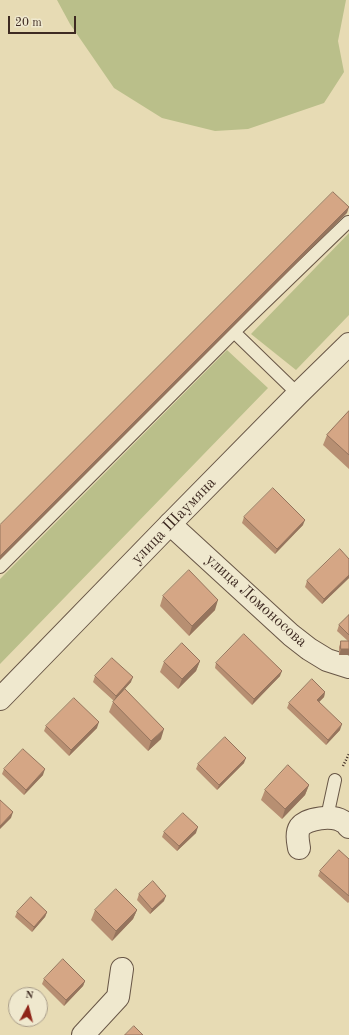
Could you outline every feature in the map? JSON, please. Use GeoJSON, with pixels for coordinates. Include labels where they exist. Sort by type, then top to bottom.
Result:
{"type":"FeatureCollection","features":[{"type":"Feature","properties":{"kind":"street","name":"улица Шаумяна"},"geometry":{"type":"LineString","coordinates":[[0,699],[170,524],[349,344]]}},
{"type":"Feature","properties":{"kind":"street","name":"улица Ломоносова"},"geometry":{"type":"LineString","coordinates":[[170,524],[291,635],[309,649],[327,660],[349,667]]}},
{"type":"Feature","properties":{"kind":"street"},"geometry":{"type":"LineString","coordinates":[[299,848],[297,835],[300,827],[312,819],[327,817],[341,820],[349,827]]}},
{"type":"Feature","properties":{"kind":"street"},"geometry":{"type":"LineString","coordinates":[[83,1035],[118,997],[122,969]]}},
{"type":"Feature","properties":{"kind":"lane"},"geometry":{"type":"LineString","coordinates":[[0,568],[234,332],[348,222]]}},
{"type":"Feature","properties":{"kind":"lane"},"geometry":{"type":"LineString","coordinates":[[234,332],[298,394]]}},
{"type":"Feature","properties":{"kind":"lane"},"geometry":{"type":"LineString","coordinates":[[327,817],[335,780]]}},
{"type":"Feature","properties":{"kind":"green space"},"geometry":{"type":"Polygon","coordinates":[[[57,0],[346,0],[338,41],[344,72],[324,103],[248,129],[215,131],[162,118],[114,88],[70,24],[57,0]]]}},
{"type":"Feature","properties":{"kind":"green space"},"geometry":{"type":"Polygon","coordinates":[[[349,233],[349,315],[296,370],[251,334],[349,233]]]}},
{"type":"Feature","properties":{"kind":"green space"},"geometry":{"type":"Polygon","coordinates":[[[227,350],[268,388],[0,664],[0,579],[227,350]]]}},
{"type":"Feature","properties":{"kind":"building"},"geometry":{"type":"Polygon","coordinates":[[[333,192],[349,207],[0,556],[0,525],[333,192]]]}},
{"type":"Feature","properties":{"kind":"building"},"geometry":{"type":"Polygon","coordinates":[[[349,411],[349,455],[327,435],[349,411]]]}},
{"type":"Feature","properties":{"kind":"building"},"geometry":{"type":"Polygon","coordinates":[[[273,488],[305,520],[277,549],[244,517],[273,488]]]}},
{"type":"Feature","properties":{"kind":"building"},"geometry":{"type":"Polygon","coordinates":[[[340,549],[349,559],[349,575],[324,599],[307,581],[340,549]]]}},
{"type":"Feature","properties":{"kind":"building"},"geometry":{"type":"Polygon","coordinates":[[[189,570],[218,600],[192,626],[163,596],[189,570]]]}},
{"type":"Feature","properties":{"kind":"building"},"geometry":{"type":"Polygon","coordinates":[[[349,615],[349,635],[339,625],[349,615]]]}},
{"type":"Feature","properties":{"kind":"building"},"geometry":{"type":"Polygon","coordinates":[[[244,634],[282,671],[254,699],[216,663],[244,634]]]}},
{"type":"Feature","properties":{"kind":"building"},"geometry":{"type":"Polygon","coordinates":[[[341,641],[349,641],[349,649],[341,649],[341,641]]]}},
{"type":"Feature","properties":{"kind":"building"},"geometry":{"type":"Polygon","coordinates":[[[182,643],[200,661],[182,679],[164,662],[182,643]]]}},
{"type":"Feature","properties":{"kind":"building"},"geometry":{"type":"Polygon","coordinates":[[[112,658],[133,677],[116,696],[95,676],[112,658]]]}},
{"type":"Feature","properties":{"kind":"building"},"geometry":{"type":"Polygon","coordinates":[[[312,679],[325,692],[317,700],[342,724],[328,740],[289,703],[312,679]]]}},
{"type":"Feature","properties":{"kind":"building"},"geometry":{"type":"Polygon","coordinates":[[[125,689],[164,729],[151,741],[113,702],[125,689]]]}},
{"type":"Feature","properties":{"kind":"building"},"geometry":{"type":"Polygon","coordinates":[[[74,698],[99,722],[71,750],[46,726],[74,698]]]}},
{"type":"Feature","properties":{"kind":"building"},"geometry":{"type":"Polygon","coordinates":[[[225,737],[246,758],[219,785],[198,764],[225,737]]]}},
{"type":"Feature","properties":{"kind":"building"},"geometry":{"type":"Polygon","coordinates":[[[23,749],[45,769],[26,790],[4,769],[23,749]]]}},
{"type":"Feature","properties":{"kind":"building"},"geometry":{"type":"Polygon","coordinates":[[[288,765],[309,785],[285,809],[265,790],[288,765]]]}},
{"type":"Feature","properties":{"kind":"building"},"geometry":{"type":"Polygon","coordinates":[[[0,800],[13,812],[0,826],[0,800]]]}},
{"type":"Feature","properties":{"kind":"building"},"geometry":{"type":"Polygon","coordinates":[[[183,813],[198,827],[179,846],[164,832],[183,813]]]}},
{"type":"Feature","properties":{"kind":"building"},"geometry":{"type":"Polygon","coordinates":[[[339,850],[349,859],[349,896],[320,871],[339,850]]]}},
{"type":"Feature","properties":{"kind":"building"},"geometry":{"type":"Polygon","coordinates":[[[153,881],[166,896],[152,909],[139,894],[153,881]]]}},
{"type":"Feature","properties":{"kind":"building"},"geometry":{"type":"Polygon","coordinates":[[[116,889],[137,910],[116,931],[95,910],[116,889]]]}},
{"type":"Feature","properties":{"kind":"building"},"geometry":{"type":"Polygon","coordinates":[[[31,897],[47,912],[34,927],[17,912],[31,897]]]}},
{"type":"Feature","properties":{"kind":"building"},"geometry":{"type":"Polygon","coordinates":[[[63,959],[85,981],[66,1000],[44,979],[63,959]]]}},
{"type":"Feature","properties":{"kind":"building"},"geometry":{"type":"Polygon","coordinates":[[[134,1026],[143,1035],[125,1035],[134,1026]]]}}]}
